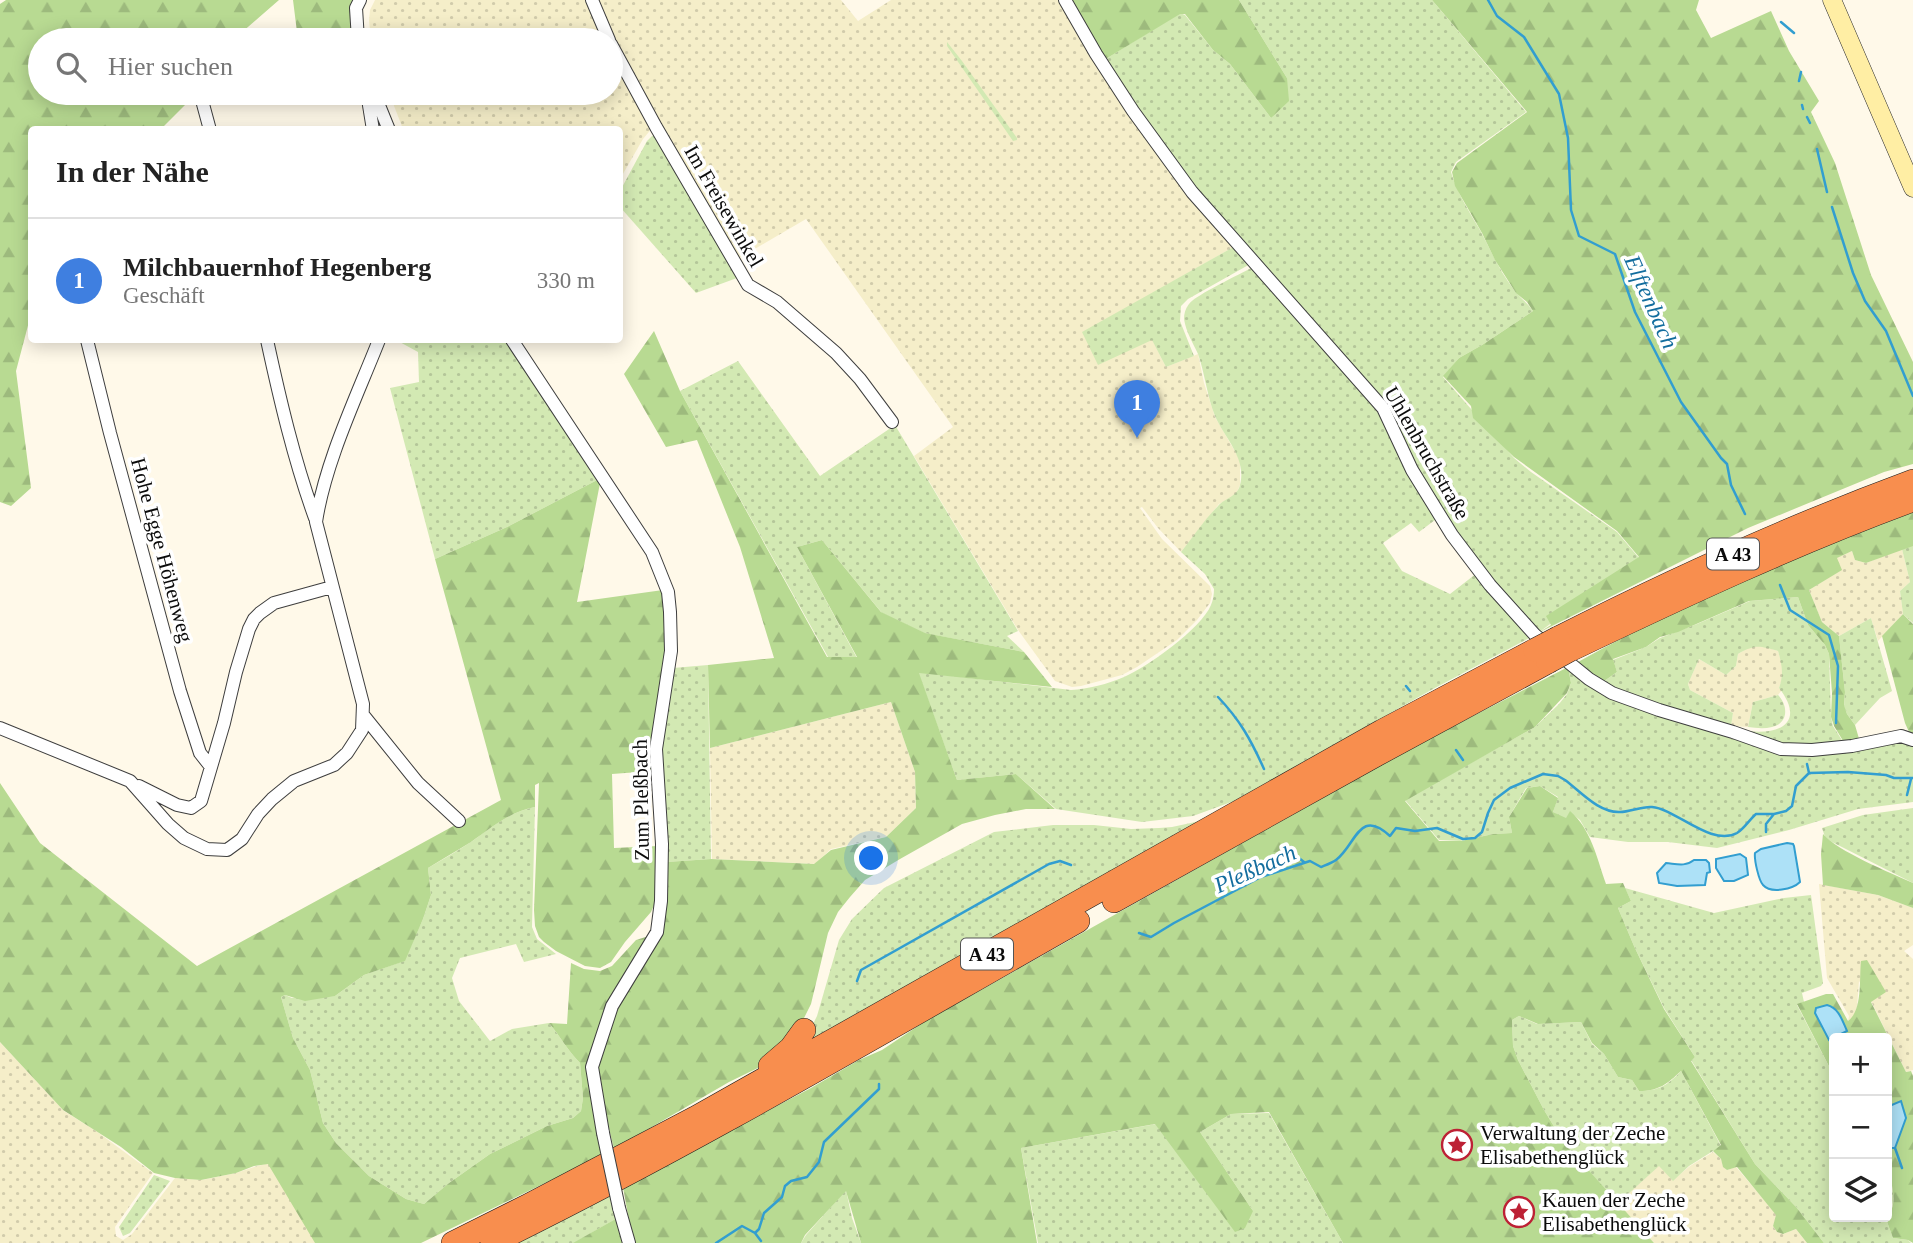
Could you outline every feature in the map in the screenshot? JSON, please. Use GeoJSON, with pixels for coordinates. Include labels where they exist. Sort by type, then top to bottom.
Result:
{"type":"FeatureCollection","features":[{"type":"Feature","properties":{"kind":"highway","name":"A 43"},"geometry":{"type":"LineString","coordinates":[[492,1243],[603,1187],[795,1082],[1103,906],[1378,754],[1640,597],[1763,540],[1913,481]]}},
{"type":"Feature","properties":{"kind":"highway","name":"A 43"},"geometry":{"type":"LineString","coordinates":[[1564,644],[1830,531],[1913,500]]}},
{"type":"Feature","properties":{"kind":"highway","name":"A 43"},"geometry":{"type":"LineString","coordinates":[[453,1243],[695,1118],[1394,725],[1542,656]]}},
{"type":"Feature","properties":{"kind":"highway"},"geometry":{"type":"LineString","coordinates":[[1203,815],[1280,789]]}},
{"type":"Feature","properties":{"kind":"highway"},"geometry":{"type":"LineString","coordinates":[[695,1118],[776,1061],[791,1048],[804,1030]]}},
{"type":"Feature","properties":{"kind":"main road"},"geometry":{"type":"LineString","coordinates":[[1832,0],[1913,188]]}},
{"type":"Feature","properties":{"kind":"street","name":"Im Freisewinkel"},"geometry":{"type":"LineString","coordinates":[[592,0],[605,28]]}},
{"type":"Feature","properties":{"kind":"street","name":"Uhlenbruchstraße"},"geometry":{"type":"LineString","coordinates":[[1065,0],[1133,111],[1192,192],[1383,408],[1412,470],[1452,535],[1490,585],[1535,635],[1589,679],[1612,693],[1781,749],[1812,750],[1852,746],[1901,736],[1913,740]]}},
{"type":"Feature","properties":{"kind":"street"},"geometry":{"type":"LineString","coordinates":[[357,28],[356,8],[360,1]]}},
{"type":"Feature","properties":{"kind":"street","name":"Im Freisewinkel"},"geometry":{"type":"LineString","coordinates":[[623,66],[748,285],[777,302],[836,353],[860,379],[892,422]]}},
{"type":"Feature","properties":{"kind":"street"},"geometry":{"type":"LineString","coordinates":[[203,105],[209,126]]}},
{"type":"Feature","properties":{"kind":"street"},"geometry":{"type":"LineString","coordinates":[[370,105],[372,126]]}},
{"type":"Feature","properties":{"kind":"street"},"geometry":{"type":"LineString","coordinates":[[379,105],[387,126]]}},
{"type":"Feature","properties":{"kind":"street","name":"Hohe Egge Höhenweg"},"geometry":{"type":"LineString","coordinates":[[88,343],[180,691],[200,753],[211,767]]}},
{"type":"Feature","properties":{"kind":"street"},"geometry":{"type":"LineString","coordinates":[[130,780],[168,824],[184,838],[207,849],[227,850],[242,839],[265,807],[294,781],[334,765],[347,753],[362,730],[364,716],[361,690],[316,522],[290,439],[268,343]]}},
{"type":"Feature","properties":{"kind":"street"},"geometry":{"type":"LineString","coordinates":[[316,522],[320,496],[378,343]]}},
{"type":"Feature","properties":{"kind":"street","name":"Zum Pleßbach"},"geometry":{"type":"LineString","coordinates":[[514,343],[652,552],[668,592],[671,651],[656,749],[662,844],[661,901],[657,932],[612,1006],[592,1067],[603,1133],[629,1243]]}},
{"type":"Feature","properties":{"kind":"street"},"geometry":{"type":"LineString","coordinates":[[0,728],[130,780],[177,805],[191,808],[201,801],[244,644],[254,619],[274,603],[332,587]]}},
{"type":"Feature","properties":{"kind":"street"},"geometry":{"type":"LineString","coordinates":[[364,716],[418,783],[459,821]]}},
{"type":"Feature","properties":{"kind":"shaded area"},"geometry":{"type":"Polygon","coordinates":[[[375,0],[590,0],[601,28],[370,28],[370,10],[375,0]]]}},
{"type":"Feature","properties":{"kind":"shaded area"},"geometry":{"type":"Polygon","coordinates":[[[599,0],[841,0],[858,21],[891,0],[1063,0],[1237,245],[1083,333],[1152,339],[1166,367],[1198,354],[1215,417],[1240,460],[1240,485],[1237,492],[1219,504],[1181,552],[1142,507],[1140,508],[1162,539],[1210,586],[1210,603],[1177,640],[1122,675],[1072,687],[1055,681],[1018,630],[914,456],[953,427],[806,219],[736,260],[623,62],[623,28],[606,28],[599,0]]]}},
{"type":"Feature","properties":{"kind":"shaded area"},"geometry":{"type":"Polygon","coordinates":[[[623,71],[653,127],[623,174],[623,126],[402,126],[394,105],[623,105],[623,71]]]}},
{"type":"Feature","properties":{"kind":"shaded area"},"geometry":{"type":"Polygon","coordinates":[[[1902,549],[1910,582],[1900,591],[1903,614],[1878,641],[1871,618],[1839,636],[1822,622],[1809,590],[1841,570],[1836,558],[1852,551],[1855,560],[1866,563],[1902,549]]]}},
{"type":"Feature","properties":{"kind":"shaded area"},"geometry":{"type":"Polygon","coordinates":[[[1760,645],[1778,651],[1783,668],[1779,688],[1782,690],[1778,695],[1753,702],[1748,727],[1731,726],[1733,713],[1690,690],[1688,684],[1699,659],[1726,675],[1736,666],[1738,654],[1760,645]]]}},
{"type":"Feature","properties":{"kind":"shaded area"},"geometry":{"type":"Polygon","coordinates":[[[891,702],[915,772],[916,808],[886,837],[831,849],[815,864],[712,859],[710,748],[891,702]]]}},
{"type":"Feature","properties":{"kind":"shaded area"},"geometry":{"type":"Polygon","coordinates":[[[1819,884],[1878,895],[1913,908],[1913,945],[1904,951],[1913,959],[1913,1070],[1906,1072],[1892,1044],[1892,1033],[1887,1033],[1859,981],[1857,1007],[1854,1017],[1848,1021],[1849,1016],[1827,978],[1819,884]]]}},
{"type":"Feature","properties":{"kind":"shaded area"},"geometry":{"type":"Polygon","coordinates":[[[0,1042],[64,1111],[153,1173],[115,1227],[116,1236],[123,1240],[132,1234],[175,1178],[202,1180],[269,1163],[316,1243],[0,1243],[0,1042]]]}},
{"type":"Feature","properties":{"kind":"shaded area"},"geometry":{"type":"Polygon","coordinates":[[[1713,1152],[1727,1170],[1736,1167],[1777,1215],[1773,1226],[1777,1232],[1783,1234],[1796,1229],[1807,1243],[1654,1243],[1617,1204],[1659,1165],[1673,1180],[1713,1152]]]}},
{"type":"Feature","properties":{"kind":"green space"},"geometry":{"type":"Polygon","coordinates":[[[6,0],[279,0],[247,28],[28,28],[28,105],[185,105],[164,126],[28,126],[28,325],[16,371],[31,488],[11,506],[0,502],[0,4],[6,0]]]}},
{"type":"Feature","properties":{"kind":"green space"},"geometry":{"type":"Polygon","coordinates":[[[293,0],[353,0],[355,28],[296,28],[293,0]]]}},
{"type":"Feature","properties":{"kind":"green space"},"geometry":{"type":"Polygon","coordinates":[[[1069,0],[1239,0],[1287,78],[1289,101],[1271,118],[1230,64],[1213,50],[1185,14],[1180,14],[1104,60],[1069,0]]]}},
{"type":"Feature","properties":{"kind":"green space"},"geometry":{"type":"Polygon","coordinates":[[[1239,0],[1432,0],[1526,112],[1456,162],[1451,172],[1460,195],[1500,269],[1533,311],[1459,358],[1443,377],[1514,458],[1617,532],[1639,558],[1538,633],[1493,582],[1455,531],[1402,443],[1398,424],[1378,397],[1194,191],[1104,60],[1180,13],[1185,15],[1213,50],[1230,64],[1271,118],[1287,78],[1239,0]]]}},
{"type":"Feature","properties":{"kind":"green space"},"geometry":{"type":"Polygon","coordinates":[[[1432,0],[1699,0],[1696,10],[1711,38],[1771,11],[1789,51],[1819,101],[1811,112],[1835,163],[1871,275],[1913,362],[1913,464],[1884,472],[1748,528],[1538,633],[1551,625],[1546,616],[1639,557],[1617,531],[1514,457],[1473,418],[1471,406],[1443,376],[1459,358],[1533,311],[1516,293],[1495,260],[1455,186],[1452,172],[1457,163],[1527,112],[1432,0]]]}},
{"type":"Feature","properties":{"kind":"green space"},"geometry":{"type":"Polygon","coordinates":[[[947,42],[1017,140],[1013,141],[947,46],[947,42]]]}},
{"type":"Feature","properties":{"kind":"green space"},"geometry":{"type":"Polygon","coordinates":[[[657,134],[737,278],[696,293],[623,210],[623,185],[652,136],[657,134]]]}},
{"type":"Feature","properties":{"kind":"green space"},"geometry":{"type":"Polygon","coordinates":[[[1237,245],[1252,263],[1188,299],[1181,306],[1180,321],[1194,356],[1166,367],[1152,340],[1098,365],[1082,332],[1237,245]]]}},
{"type":"Feature","properties":{"kind":"green space"},"geometry":{"type":"Polygon","coordinates":[[[1253,267],[1374,399],[1439,517],[1419,532],[1411,523],[1383,543],[1402,571],[1450,594],[1477,573],[1525,634],[1531,637],[1234,801],[1193,816],[1142,822],[1056,809],[1016,774],[957,780],[918,672],[1071,690],[1098,686],[1124,677],[1159,656],[1185,636],[1211,605],[1214,589],[1205,574],[1181,552],[1213,511],[1236,492],[1241,475],[1238,457],[1212,408],[1198,354],[1186,328],[1184,315],[1193,300],[1253,267]]]}},
{"type":"Feature","properties":{"kind":"green space"},"geometry":{"type":"Polygon","coordinates":[[[654,331],[680,391],[827,657],[857,657],[797,547],[822,540],[881,612],[925,633],[1024,652],[1052,687],[919,673],[957,780],[1016,774],[1055,809],[1026,809],[962,824],[865,880],[838,912],[828,933],[811,1004],[799,1028],[768,1063],[729,1082],[614,1149],[594,1067],[614,1007],[659,932],[666,862],[711,859],[814,864],[831,850],[886,837],[916,808],[915,772],[891,702],[710,748],[708,665],[774,658],[740,547],[697,440],[666,447],[624,374],[654,331]]]}},
{"type":"Feature","properties":{"kind":"green space"},"geometry":{"type":"Polygon","coordinates":[[[402,343],[512,343],[601,478],[507,527],[435,559],[390,388],[419,382],[418,352],[402,343]]]}},
{"type":"Feature","properties":{"kind":"green space"},"geometry":{"type":"Polygon","coordinates":[[[738,361],[820,476],[895,425],[1018,631],[1007,636],[1024,652],[924,633],[882,613],[822,540],[797,547],[857,658],[828,657],[680,391],[738,361]]]}},
{"type":"Feature","properties":{"kind":"green space"},"geometry":{"type":"Polygon","coordinates":[[[601,478],[577,602],[663,590],[669,633],[652,771],[612,774],[614,848],[658,846],[656,901],[651,912],[611,962],[600,968],[585,966],[556,951],[539,937],[534,910],[539,783],[535,785],[535,807],[509,816],[428,868],[431,895],[405,961],[364,975],[335,996],[305,1001],[285,995],[281,997],[293,1038],[310,1070],[323,1123],[336,1143],[369,1176],[406,1199],[424,1204],[490,1154],[547,1126],[573,1118],[581,1111],[583,1098],[580,1063],[549,1023],[567,1024],[571,963],[584,969],[600,971],[612,966],[636,940],[652,935],[591,1066],[603,1155],[421,1243],[315,1243],[268,1164],[201,1180],[154,1173],[121,1147],[63,1110],[0,1042],[0,783],[40,843],[197,966],[501,800],[435,559],[507,527],[601,478]]]}},
{"type":"Feature","properties":{"kind":"green space"},"geometry":{"type":"Polygon","coordinates":[[[1913,512],[1913,546],[1866,563],[1855,560],[1852,551],[1837,558],[1842,570],[1809,590],[1822,622],[1839,636],[1844,705],[1855,725],[1860,742],[1845,744],[1834,726],[1831,717],[1829,654],[1808,625],[1798,597],[1749,601],[1678,632],[1660,637],[1646,647],[1613,659],[1617,672],[1600,684],[1578,662],[1742,581],[1913,512]]]}},
{"type":"Feature","properties":{"kind":"green space"},"geometry":{"type":"Polygon","coordinates":[[[1913,545],[1913,623],[1903,614],[1900,591],[1910,582],[1902,549],[1913,545]]]}},
{"type":"Feature","properties":{"kind":"green space"},"geometry":{"type":"Polygon","coordinates":[[[1798,597],[1808,625],[1829,654],[1831,717],[1833,726],[1845,745],[1795,748],[1748,731],[1761,732],[1780,728],[1790,717],[1790,709],[1779,688],[1782,670],[1778,651],[1766,648],[1754,647],[1738,654],[1736,666],[1726,675],[1699,659],[1688,684],[1690,690],[1733,713],[1731,726],[1600,684],[1617,672],[1613,660],[1646,647],[1660,638],[1750,601],[1798,597]]]}},
{"type":"Feature","properties":{"kind":"green space"},"geometry":{"type":"Polygon","coordinates":[[[1903,614],[1913,624],[1913,734],[1905,723],[1882,636],[1903,614]]]}},
{"type":"Feature","properties":{"kind":"green space"},"geometry":{"type":"Polygon","coordinates":[[[1871,618],[1892,691],[1880,698],[1855,725],[1844,706],[1839,636],[1871,618]]]}},
{"type":"Feature","properties":{"kind":"green space"},"geometry":{"type":"Polygon","coordinates":[[[708,665],[711,859],[666,862],[661,750],[673,668],[708,665]]]}},
{"type":"Feature","properties":{"kind":"green space"},"geometry":{"type":"Polygon","coordinates":[[[1568,667],[1571,683],[1567,693],[1535,727],[1405,801],[1439,841],[1461,841],[1512,833],[1509,817],[1527,788],[1540,786],[1558,798],[1553,812],[1566,818],[1570,811],[1577,818],[1592,845],[1606,884],[1623,883],[1631,901],[1618,908],[1664,1009],[1695,1057],[1691,1061],[1755,1164],[1797,1208],[1824,1243],[1807,1243],[1796,1229],[1783,1234],[1777,1232],[1773,1226],[1776,1215],[1737,1167],[1727,1170],[1713,1151],[1721,1145],[1681,1071],[1662,1086],[1639,1091],[1632,1080],[1618,1077],[1604,1054],[1592,1043],[1581,1022],[1538,1024],[1519,1016],[1512,1020],[1513,1046],[1544,1110],[1564,1143],[1654,1243],[1343,1243],[1269,1112],[1231,1114],[1200,1132],[1253,1211],[1245,1228],[1235,1232],[1155,1124],[1021,1148],[1037,1243],[861,1243],[846,1191],[805,1235],[801,1243],[633,1243],[623,1187],[882,1050],[924,1022],[1413,747],[1568,667]]]}},
{"type":"Feature","properties":{"kind":"green space"},"geometry":{"type":"Polygon","coordinates":[[[1568,668],[1574,674],[1776,750],[1891,741],[1913,744],[1913,802],[1858,809],[1717,848],[1590,837],[1580,820],[1570,812],[1566,819],[1553,812],[1558,797],[1540,786],[1526,788],[1509,817],[1512,833],[1460,841],[1439,840],[1405,800],[1535,727],[1567,694],[1571,683],[1568,668]]]}},
{"type":"Feature","properties":{"kind":"green space"},"geometry":{"type":"Polygon","coordinates":[[[1778,695],[1785,708],[1782,722],[1769,728],[1748,727],[1753,702],[1778,695]]]}},
{"type":"Feature","properties":{"kind":"green space"},"geometry":{"type":"Polygon","coordinates":[[[535,807],[532,927],[537,939],[556,954],[524,962],[516,944],[460,958],[452,978],[459,1001],[490,1041],[512,1029],[549,1023],[580,1063],[583,1098],[581,1111],[573,1118],[547,1126],[490,1154],[424,1204],[406,1199],[369,1176],[336,1143],[323,1123],[310,1070],[293,1038],[281,997],[335,996],[364,975],[404,961],[431,895],[428,868],[509,816],[535,807]]]}},
{"type":"Feature","properties":{"kind":"green space"},"geometry":{"type":"Polygon","coordinates":[[[1913,808],[1913,883],[1832,842],[1825,837],[1822,828],[1863,815],[1913,808]]]}},
{"type":"Feature","properties":{"kind":"green space"},"geometry":{"type":"Polygon","coordinates":[[[1200,821],[795,1050],[817,1016],[839,940],[852,919],[884,888],[994,832],[1053,825],[1159,828],[1200,821]]]}},
{"type":"Feature","properties":{"kind":"green space"},"geometry":{"type":"Polygon","coordinates":[[[1823,834],[1852,854],[1913,883],[1913,908],[1878,895],[1823,885],[1823,834]]]}},
{"type":"Feature","properties":{"kind":"green space"},"geometry":{"type":"Polygon","coordinates":[[[1625,888],[1714,913],[1811,895],[1823,983],[1802,993],[1804,1002],[1797,1005],[1829,1066],[1829,1222],[1887,1222],[1893,1238],[1911,1243],[1824,1243],[1797,1208],[1755,1164],[1691,1060],[1695,1057],[1664,1008],[1634,946],[1618,908],[1631,901],[1625,888]]]}},
{"type":"Feature","properties":{"kind":"green space"},"geometry":{"type":"Polygon","coordinates":[[[1867,960],[1886,992],[1871,1002],[1886,1033],[1829,1033],[1829,1066],[1797,1004],[1833,994],[1848,1021],[1858,1002],[1861,961],[1867,960]]]}},
{"type":"Feature","properties":{"kind":"green space"},"geometry":{"type":"Polygon","coordinates":[[[1519,1016],[1537,1024],[1581,1022],[1592,1044],[1604,1054],[1618,1077],[1632,1080],[1639,1091],[1663,1086],[1681,1071],[1721,1146],[1689,1166],[1673,1181],[1659,1166],[1617,1204],[1564,1143],[1544,1110],[1513,1046],[1512,1020],[1519,1016]]]}},
{"type":"Feature","properties":{"kind":"green space"},"geometry":{"type":"Polygon","coordinates":[[[1892,1044],[1906,1072],[1911,1071],[1913,1076],[1913,1243],[1893,1238],[1887,1222],[1892,1222],[1892,1044]]]}},
{"type":"Feature","properties":{"kind":"green space"},"geometry":{"type":"Polygon","coordinates":[[[1269,1113],[1343,1243],[1038,1243],[1021,1148],[1156,1124],[1253,1211],[1200,1132],[1231,1114],[1269,1113]]]}},
{"type":"Feature","properties":{"kind":"green space"},"geometry":{"type":"Polygon","coordinates":[[[154,1175],[170,1181],[130,1233],[123,1236],[119,1227],[154,1175]]]}},
{"type":"Feature","properties":{"kind":"green space"},"geometry":{"type":"Polygon","coordinates":[[[846,1190],[861,1243],[801,1243],[806,1235],[846,1190]]]}},
{"type":"Feature","properties":{"kind":"green space"},"geometry":{"type":"Polygon","coordinates":[[[613,1194],[619,1217],[574,1243],[517,1243],[613,1194]]]}},
{"type":"Feature","properties":{"kind":"green space"},"geometry":{"type":"Polygon","coordinates":[[[619,1217],[626,1243],[573,1243],[619,1217]]]}},
{"type":"Feature","properties":{"kind":"water"},"geometry":{"type":"Polygon","coordinates":[[[1787,843],[1794,846],[1800,882],[1782,890],[1767,888],[1758,875],[1755,853],[1787,843]]]}},
{"type":"Feature","properties":{"kind":"water"},"geometry":{"type":"Polygon","coordinates":[[[1740,854],[1746,858],[1748,875],[1734,881],[1724,881],[1716,868],[1716,859],[1740,854]]]}},
{"type":"Feature","properties":{"kind":"water"},"geometry":{"type":"Polygon","coordinates":[[[1694,860],[1706,860],[1709,863],[1710,872],[1707,873],[1705,885],[1677,886],[1659,883],[1657,873],[1666,863],[1684,864],[1694,860]]]}},
{"type":"Feature","properties":{"kind":"water"},"geometry":{"type":"Polygon","coordinates":[[[1827,1005],[1831,1007],[1842,1019],[1847,1031],[1829,1033],[1829,1040],[1815,1013],[1816,1008],[1827,1005]]]}},
{"type":"Feature","properties":{"kind":"water"},"geometry":{"type":"Polygon","coordinates":[[[1901,1101],[1906,1118],[1895,1148],[1892,1148],[1892,1105],[1901,1101]]]}},
{"type":"Feature","properties":{"kind":"waterway","name":"Elftenbach"},"geometry":{"type":"LineString","coordinates":[[1488,0],[1497,16],[1524,37],[1559,94],[1568,138],[1571,210],[1579,236],[1615,254],[1635,312],[1681,402],[1727,464],[1731,485],[1745,514]]}},
{"type":"Feature","properties":{"kind":"waterway"},"geometry":{"type":"LineString","coordinates":[[1781,22],[1794,33]]}},
{"type":"Feature","properties":{"kind":"waterway"},"geometry":{"type":"LineString","coordinates":[[1799,81],[1801,72]]}},
{"type":"Feature","properties":{"kind":"waterway"},"geometry":{"type":"LineString","coordinates":[[1802,105],[1803,109]]}},
{"type":"Feature","properties":{"kind":"waterway"},"geometry":{"type":"LineString","coordinates":[[1807,117],[1810,123]]}},
{"type":"Feature","properties":{"kind":"waterway"},"geometry":{"type":"LineString","coordinates":[[1817,149],[1827,192]]}},
{"type":"Feature","properties":{"kind":"waterway"},"geometry":{"type":"LineString","coordinates":[[1832,207],[1853,273],[1865,301],[1886,331],[1913,396]]}},
{"type":"Feature","properties":{"kind":"waterway","name":"Elftenbach"},"geometry":{"type":"LineString","coordinates":[[1780,585],[1790,610],[1829,635],[1838,666],[1836,723]]}},
{"type":"Feature","properties":{"kind":"waterway"},"geometry":{"type":"LineString","coordinates":[[1406,686],[1410,691]]}},
{"type":"Feature","properties":{"kind":"waterway"},"geometry":{"type":"LineString","coordinates":[[1218,697],[1244,731],[1264,769]]}},
{"type":"Feature","properties":{"kind":"waterway"},"geometry":{"type":"LineString","coordinates":[[1456,750],[1463,760]]}},
{"type":"Feature","properties":{"kind":"waterway"},"geometry":{"type":"LineString","coordinates":[[1807,764],[1809,773]]}},
{"type":"Feature","properties":{"kind":"waterway","name":"Pleßbach"},"geometry":{"type":"LineString","coordinates":[[1139,933],[1151,937],[1261,877],[1310,861],[1321,867],[1331,863],[1343,853],[1359,832],[1371,825],[1390,836],[1396,828],[1415,831],[1437,828],[1463,839],[1475,838],[1482,832],[1494,800],[1510,788],[1543,774],[1558,776],[1605,809],[1620,812],[1652,807],[1705,831],[1727,836],[1740,831],[1756,814],[1786,811],[1792,806],[1796,786],[1809,773],[1848,772],[1913,778]]}},
{"type":"Feature","properties":{"kind":"waterway"},"geometry":{"type":"LineString","coordinates":[[1907,795],[1911,779]]}},
{"type":"Feature","properties":{"kind":"waterway"},"geometry":{"type":"LineString","coordinates":[[1766,832],[1766,824],[1774,814]]}},
{"type":"Feature","properties":{"kind":"waterway"},"geometry":{"type":"LineString","coordinates":[[1291,847],[1295,855],[1304,862]]}},
{"type":"Feature","properties":{"kind":"waterway","name":"Pleßbach"},"geometry":{"type":"LineString","coordinates":[[857,981],[861,970],[1049,864],[1060,861],[1071,865]]}},
{"type":"Feature","properties":{"kind":"waterway","name":"Pleßbach"},"geometry":{"type":"LineString","coordinates":[[716,1243],[742,1226],[755,1233],[764,1213],[782,1197],[785,1186],[791,1181],[807,1177],[819,1162],[824,1142],[879,1089],[879,1084]]}},
{"type":"Feature","properties":{"kind":"waterway"},"geometry":{"type":"LineString","coordinates":[[1895,1148],[1902,1168]]}},
{"type":"Feature","properties":{"kind":"waterway"},"geometry":{"type":"LineString","coordinates":[[755,1233],[761,1241]]}},
{"type":"Feature","properties":{"kind":"place","name":"Milchbauernhof Hegenberg"},"geometry":{"type":"Point","coordinates":[1137,438]}},
{"type":"Feature","properties":{"kind":"place","name":"Verwaltung der Zeche Elisabethenglück"},"geometry":{"type":"Point","coordinates":[1457,1145]}},
{"type":"Feature","properties":{"kind":"place","name":"Kauen der Zeche Elisabethenglück"},"geometry":{"type":"Point","coordinates":[1519,1212]}}]}
